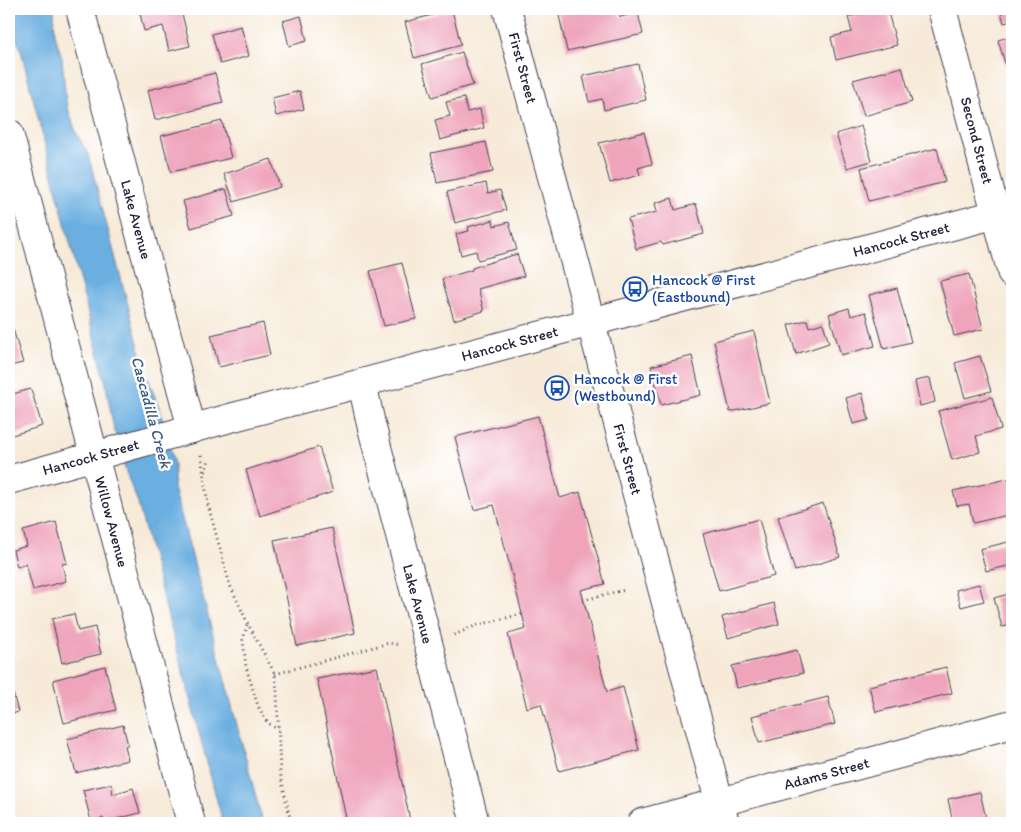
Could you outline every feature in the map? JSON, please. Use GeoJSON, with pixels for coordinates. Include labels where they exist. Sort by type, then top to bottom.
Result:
{"type":"FeatureCollection","features":[{"type":"Feature","properties":{"kind":"street","name":"Lake Avenue"},"geometry":{"type":"LineString","coordinates":[[80,9],[184,432]]}},
{"type":"Feature","properties":{"kind":"street","name":"First Street"},"geometry":{"type":"LineString","coordinates":[[507,9],[722,813]]}},
{"type":"Feature","properties":{"kind":"street","name":"Second Street"},"geometry":{"type":"LineString","coordinates":[[942,9],[1004,212],[1012,274]]}},
{"type":"Feature","properties":{"kind":"street","name":"Willow Avenue"},"geometry":{"type":"LineString","coordinates":[[9,133],[104,454],[190,823]]}},
{"type":"Feature","properties":{"kind":"street","name":"Hancock Street"},"geometry":{"type":"LineString","coordinates":[[9,480],[362,383],[1004,212]]}},
{"type":"Feature","properties":{"kind":"street","name":"Lake Avenue"},"geometry":{"type":"LineString","coordinates":[[362,383],[475,823]]}},
{"type":"Feature","properties":{"kind":"street","name":"Adams Street"},"geometry":{"type":"LineString","coordinates":[[642,823],[722,813],[1012,724]]}},
{"type":"Feature","properties":{"kind":"path"},"geometry":{"type":"LineString","coordinates":[[202,458],[208,504],[230,585],[274,674],[277,691],[280,772],[291,823]]}},
{"type":"Feature","properties":{"kind":"path"},"geometry":{"type":"LineString","coordinates":[[204,473],[209,459]]}},
{"type":"Feature","properties":{"kind":"path"},"geometry":{"type":"LineString","coordinates":[[583,600],[625,590]]}},
{"type":"Feature","properties":{"kind":"path"},"geometry":{"type":"LineString","coordinates":[[449,637],[476,626],[522,614]]}},
{"type":"Feature","properties":{"kind":"path"},"geometry":{"type":"LineString","coordinates":[[248,624],[243,640],[246,667],[258,706],[267,722],[278,730]]}},
{"type":"Feature","properties":{"kind":"path"},"geometry":{"type":"LineString","coordinates":[[274,674],[389,643]]}},
{"type":"Feature","properties":{"kind":"water","name":"Cascadilla Creek"},"geometry":{"type":"Polygon","coordinates":[[[9,9],[54,9],[55,35],[62,58],[66,102],[76,132],[88,154],[146,373],[161,413],[174,464],[174,488],[263,823],[223,823],[137,500],[117,443],[106,384],[20,47],[9,23],[9,9]]]}},
{"type":"Feature","properties":{"kind":"building"},"geometry":{"type":"Polygon","coordinates":[[[139,9],[203,9],[182,14],[190,46],[169,51],[163,26],[144,31],[139,9]]]}},
{"type":"Feature","properties":{"kind":"building"},"geometry":{"type":"Polygon","coordinates":[[[566,9],[618,9],[620,17],[638,13],[643,34],[567,51],[558,11],[566,9]]]}},
{"type":"Feature","properties":{"kind":"building"},"geometry":{"type":"Polygon","coordinates":[[[887,9],[897,45],[836,60],[831,37],[852,32],[848,17],[887,9]]]}},
{"type":"Feature","properties":{"kind":"building"},"geometry":{"type":"Polygon","coordinates":[[[1000,9],[1012,9],[1012,21],[1004,23],[1000,9]]]}},
{"type":"Feature","properties":{"kind":"building"},"geometry":{"type":"Polygon","coordinates":[[[452,10],[461,45],[414,58],[405,22],[452,10]]]}},
{"type":"Feature","properties":{"kind":"building"},"geometry":{"type":"Polygon","coordinates":[[[301,16],[307,41],[289,46],[283,21],[301,16]]]}},
{"type":"Feature","properties":{"kind":"building"},"geometry":{"type":"Polygon","coordinates":[[[241,26],[249,56],[220,64],[212,34],[241,26]]]}},
{"type":"Feature","properties":{"kind":"building"},"geometry":{"type":"Polygon","coordinates":[[[1012,36],[1012,69],[1007,70],[998,40],[1012,36]]]}},
{"type":"Feature","properties":{"kind":"building"},"geometry":{"type":"Polygon","coordinates":[[[462,52],[473,85],[432,97],[422,64],[462,52]]]}},
{"type":"Feature","properties":{"kind":"building"},"geometry":{"type":"Polygon","coordinates":[[[638,64],[646,100],[604,110],[602,99],[589,102],[583,76],[638,64]]]}},
{"type":"Feature","properties":{"kind":"building"},"geometry":{"type":"Polygon","coordinates":[[[902,67],[912,102],[864,116],[853,80],[902,67]]]}},
{"type":"Feature","properties":{"kind":"building"},"geometry":{"type":"Polygon","coordinates":[[[215,73],[223,103],[155,120],[148,90],[215,73]]]}},
{"type":"Feature","properties":{"kind":"building"},"geometry":{"type":"Polygon","coordinates":[[[300,91],[304,109],[276,116],[272,98],[300,91]]]}},
{"type":"Feature","properties":{"kind":"building"},"geometry":{"type":"Polygon","coordinates":[[[464,98],[467,112],[480,109],[484,128],[440,140],[435,120],[450,116],[446,102],[464,98]]]}},
{"type":"Feature","properties":{"kind":"building"},"geometry":{"type":"Polygon","coordinates":[[[222,121],[231,158],[171,172],[161,136],[222,121]]]}},
{"type":"Feature","properties":{"kind":"building"},"geometry":{"type":"Polygon","coordinates":[[[861,126],[872,161],[847,168],[836,134],[861,126]]]}},
{"type":"Feature","properties":{"kind":"building"},"geometry":{"type":"Polygon","coordinates":[[[644,132],[652,164],[638,168],[640,175],[610,183],[599,143],[644,132]]]}},
{"type":"Feature","properties":{"kind":"building"},"geometry":{"type":"Polygon","coordinates":[[[486,142],[493,172],[437,183],[431,153],[486,142]]]}},
{"type":"Feature","properties":{"kind":"building"},"geometry":{"type":"Polygon","coordinates":[[[937,148],[945,182],[869,201],[861,168],[937,148]]]}},
{"type":"Feature","properties":{"kind":"building"},"geometry":{"type":"Polygon","coordinates":[[[271,159],[280,187],[234,202],[224,174],[271,159]]]}},
{"type":"Feature","properties":{"kind":"building"},"geometry":{"type":"Polygon","coordinates":[[[486,183],[488,193],[500,190],[506,210],[455,223],[447,192],[486,183]]]}},
{"type":"Feature","properties":{"kind":"building"},"geometry":{"type":"Polygon","coordinates":[[[226,189],[234,216],[191,228],[183,201],[226,189]]]}},
{"type":"Feature","properties":{"kind":"building"},"geometry":{"type":"Polygon","coordinates":[[[672,198],[675,210],[696,204],[704,234],[663,245],[661,242],[636,249],[628,219],[657,212],[655,203],[672,198]]]}},
{"type":"Feature","properties":{"kind":"building"},"geometry":{"type":"Polygon","coordinates":[[[493,220],[494,226],[509,222],[517,250],[478,260],[476,251],[461,255],[456,234],[469,231],[468,227],[493,220]]]}},
{"type":"Feature","properties":{"kind":"building"},"geometry":{"type":"Polygon","coordinates":[[[517,254],[524,276],[478,289],[484,311],[454,320],[442,279],[517,254]]]}},
{"type":"Feature","properties":{"kind":"building"},"geometry":{"type":"Polygon","coordinates":[[[402,263],[416,319],[384,326],[370,271],[402,263]]]}},
{"type":"Feature","properties":{"kind":"building"},"geometry":{"type":"Polygon","coordinates":[[[969,274],[983,329],[954,336],[940,281],[969,274]]]}},
{"type":"Feature","properties":{"kind":"building"},"geometry":{"type":"Polygon","coordinates":[[[897,288],[911,342],[884,349],[869,295],[897,288]]]}},
{"type":"Feature","properties":{"kind":"building"},"geometry":{"type":"Polygon","coordinates":[[[849,308],[851,316],[866,312],[875,346],[841,355],[829,314],[849,308]]]}},
{"type":"Feature","properties":{"kind":"building"},"geometry":{"type":"Polygon","coordinates":[[[807,320],[809,327],[823,323],[829,343],[796,354],[788,325],[807,320]]]}},
{"type":"Feature","properties":{"kind":"building"},"geometry":{"type":"Polygon","coordinates":[[[263,323],[270,355],[219,367],[211,335],[263,323]]]}},
{"type":"Feature","properties":{"kind":"building"},"geometry":{"type":"Polygon","coordinates":[[[13,329],[23,363],[9,366],[9,330],[13,329]]]}},
{"type":"Feature","properties":{"kind":"building"},"geometry":{"type":"Polygon","coordinates":[[[754,331],[770,403],[730,412],[714,341],[754,331]]]}},
{"type":"Feature","properties":{"kind":"building"},"geometry":{"type":"Polygon","coordinates":[[[692,356],[701,395],[661,405],[651,366],[692,356]]]}},
{"type":"Feature","properties":{"kind":"building"},"geometry":{"type":"Polygon","coordinates":[[[980,356],[991,391],[965,398],[955,363],[980,356]]]}},
{"type":"Feature","properties":{"kind":"building"},"geometry":{"type":"Polygon","coordinates":[[[930,378],[935,402],[920,406],[915,381],[930,378]]]}},
{"type":"Feature","properties":{"kind":"building"},"geometry":{"type":"Polygon","coordinates":[[[31,389],[42,426],[9,436],[9,395],[31,389]]]}},
{"type":"Feature","properties":{"kind":"building"},"geometry":{"type":"Polygon","coordinates":[[[862,393],[869,420],[853,424],[846,398],[862,393]]]}},
{"type":"Feature","properties":{"kind":"building"},"geometry":{"type":"Polygon","coordinates":[[[992,397],[1001,429],[976,436],[980,452],[952,460],[938,411],[992,397]]]}},
{"type":"Feature","properties":{"kind":"building"},"geometry":{"type":"Polygon","coordinates":[[[538,416],[560,498],[580,492],[605,584],[581,590],[607,692],[623,687],[639,750],[559,771],[541,704],[527,708],[508,634],[526,629],[494,505],[474,510],[455,437],[538,416]]]}},
{"type":"Feature","properties":{"kind":"building"},"geometry":{"type":"Polygon","coordinates":[[[319,447],[333,492],[260,516],[246,470],[319,447]]]}},
{"type":"Feature","properties":{"kind":"building"},"geometry":{"type":"Polygon","coordinates":[[[1012,478],[1012,514],[973,523],[969,504],[957,506],[953,491],[1012,478]]]}},
{"type":"Feature","properties":{"kind":"building"},"geometry":{"type":"Polygon","coordinates":[[[823,503],[840,557],[795,571],[778,517],[823,503]]]}},
{"type":"Feature","properties":{"kind":"building"},"geometry":{"type":"Polygon","coordinates":[[[759,519],[774,576],[719,591],[703,534],[759,519]]]}},
{"type":"Feature","properties":{"kind":"building"},"geometry":{"type":"Polygon","coordinates":[[[56,522],[67,563],[62,564],[66,581],[33,590],[26,564],[17,567],[13,550],[27,546],[23,531],[56,522]]]}},
{"type":"Feature","properties":{"kind":"building"},"geometry":{"type":"Polygon","coordinates":[[[332,528],[355,633],[297,646],[274,540],[332,528]]]}},
{"type":"Feature","properties":{"kind":"building"},"geometry":{"type":"Polygon","coordinates":[[[1012,541],[1012,565],[986,571],[980,549],[1012,541]]]}},
{"type":"Feature","properties":{"kind":"building"},"geometry":{"type":"Polygon","coordinates":[[[979,584],[984,601],[961,607],[956,590],[979,584]]]}},
{"type":"Feature","properties":{"kind":"building"},"geometry":{"type":"Polygon","coordinates":[[[1012,593],[1012,625],[1002,627],[994,598],[1012,593]]]}},
{"type":"Feature","properties":{"kind":"building"},"geometry":{"type":"Polygon","coordinates":[[[774,603],[779,624],[728,638],[722,617],[774,603]]]}},
{"type":"Feature","properties":{"kind":"building"},"geometry":{"type":"Polygon","coordinates":[[[74,614],[78,631],[95,627],[101,654],[62,663],[52,619],[74,614]]]}},
{"type":"Feature","properties":{"kind":"building"},"geometry":{"type":"Polygon","coordinates":[[[797,650],[803,673],[737,688],[732,666],[797,650]]]}},
{"type":"Feature","properties":{"kind":"building"},"geometry":{"type":"Polygon","coordinates":[[[105,666],[116,710],[64,723],[53,680],[105,666]]]}},
{"type":"Feature","properties":{"kind":"building"},"geometry":{"type":"Polygon","coordinates":[[[377,667],[410,820],[395,823],[347,823],[317,679],[377,667]]]}},
{"type":"Feature","properties":{"kind":"building"},"geometry":{"type":"Polygon","coordinates":[[[946,667],[952,693],[876,712],[869,686],[946,667]]]}},
{"type":"Feature","properties":{"kind":"building"},"geometry":{"type":"Polygon","coordinates":[[[13,693],[18,712],[9,715],[9,694],[13,693]]]}},
{"type":"Feature","properties":{"kind":"building"},"geometry":{"type":"Polygon","coordinates":[[[828,697],[835,724],[759,743],[752,716],[828,697]]]}},
{"type":"Feature","properties":{"kind":"building"},"geometry":{"type":"Polygon","coordinates":[[[123,725],[128,745],[125,746],[128,760],[76,773],[67,739],[123,725]]]}},
{"type":"Feature","properties":{"kind":"building"},"geometry":{"type":"Polygon","coordinates":[[[111,784],[113,794],[133,788],[140,813],[104,822],[103,818],[91,821],[83,790],[111,784]]]}},
{"type":"Feature","properties":{"kind":"building"},"geometry":{"type":"Polygon","coordinates":[[[980,792],[987,823],[953,823],[948,799],[980,792]]]}},
{"type":"Feature","properties":{"kind":"place","name":"Hancock @ First (Eastbound)"},"geometry":{"type":"Point","coordinates":[635,289]}},
{"type":"Feature","properties":{"kind":"place","name":"Hancock @ First (Westbound)"},"geometry":{"type":"Point","coordinates":[557,388]}}]}
